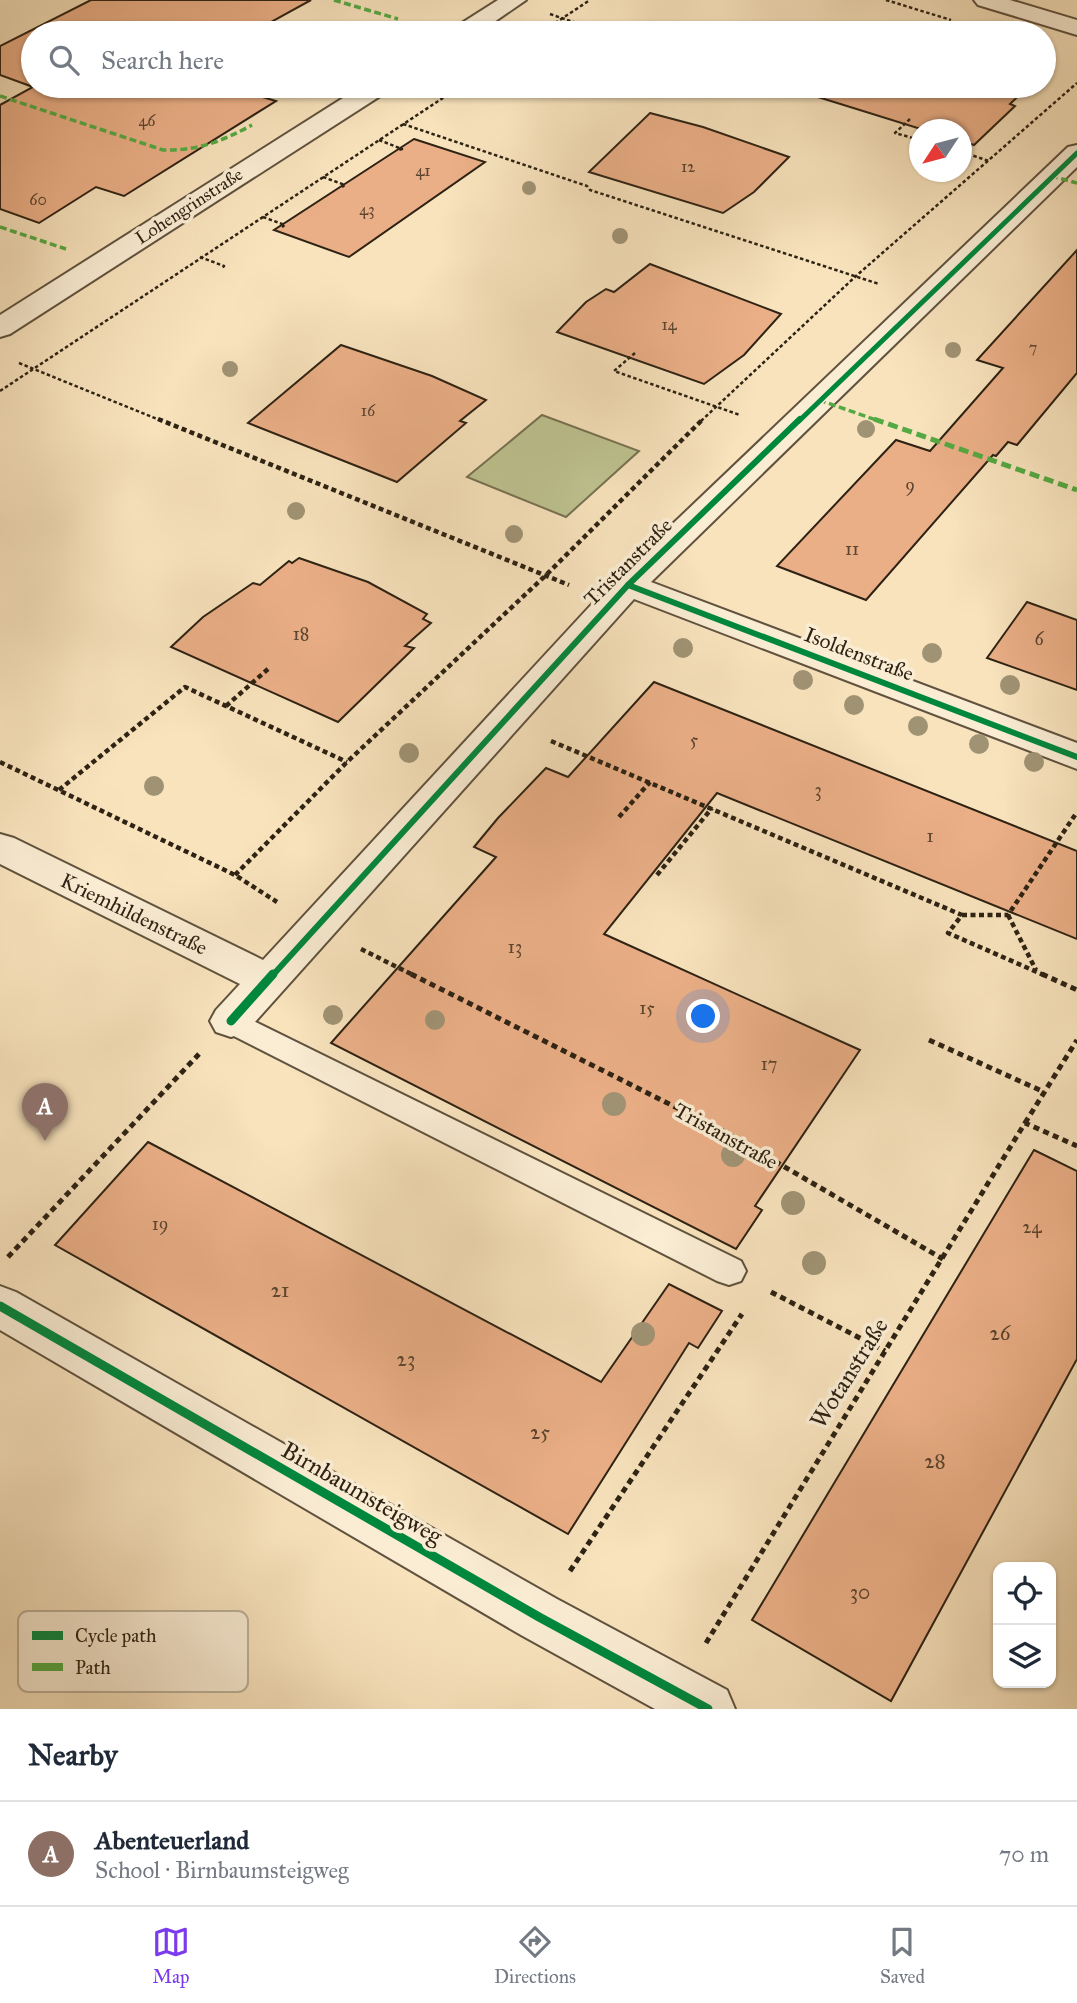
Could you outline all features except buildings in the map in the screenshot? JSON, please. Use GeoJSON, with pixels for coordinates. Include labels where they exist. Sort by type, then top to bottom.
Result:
{"type":"FeatureCollection","features":[{"type":"Feature","properties":{"kind":"street"},"geometry":{"type":"LineString","coordinates":[[482,21],[514,0]]}},
{"type":"Feature","properties":{"kind":"street"},"geometry":{"type":"LineString","coordinates":[[986,0],[1054,21]]}},
{"type":"Feature","properties":{"kind":"street"},"geometry":{"type":"LineString","coordinates":[[1056,22],[1077,28]]}},
{"type":"Feature","properties":{"kind":"street","name":"Lohengrinstraße"},"geometry":{"type":"LineString","coordinates":[[0,328],[360,98]]}},
{"type":"Feature","properties":{"kind":"street","name":"Tristanstraße"},"geometry":{"type":"LineString","coordinates":[[231,1021],[502,720],[620,594],[1077,153]]}},
{"type":"Feature","properties":{"kind":"street","name":"Isoldenstraße"},"geometry":{"type":"LineString","coordinates":[[620,594],[1077,757]]}},
{"type":"Feature","properties":{"kind":"street","name":"Kriemhildenstraße"},"geometry":{"type":"LineString","coordinates":[[0,848],[268,980]]}},
{"type":"Feature","properties":{"kind":"street","name":"Birnbaumsteigweg"},"geometry":{"type":"LineString","coordinates":[[0,1306],[539,1617],[690,1699]]}},
{"type":"Feature","properties":{"kind":"lane"},"geometry":{"type":"LineString","coordinates":[[231,1021],[729,1271]]}},
{"type":"Feature","properties":{"kind":"path"},"geometry":{"type":"LineString","coordinates":[[558,21],[590,0]]}},
{"type":"Feature","properties":{"kind":"path"},"geometry":{"type":"LineString","coordinates":[[886,0],[956,21]]}},
{"type":"Feature","properties":{"kind":"path"},"geometry":{"type":"LineString","coordinates":[[235,875],[347,762],[545,576],[717,407],[856,276],[1077,83]]}},
{"type":"Feature","properties":{"kind":"path"},"geometry":{"type":"LineString","coordinates":[[0,391],[442,98]]}},
{"type":"Feature","properties":{"kind":"path"},"geometry":{"type":"LineString","coordinates":[[909,120],[895,132],[909,137]]}},
{"type":"Feature","properties":{"kind":"path"},"geometry":{"type":"LineString","coordinates":[[402,124],[587,186],[590,190],[923,299]]}},
{"type":"Feature","properties":{"kind":"path"},"geometry":{"type":"LineString","coordinates":[[972,156],[989,161]]}},
{"type":"Feature","properties":{"kind":"path"},"geometry":{"type":"LineString","coordinates":[[635,354],[614,371],[787,431]]}},
{"type":"Feature","properties":{"kind":"path"},"geometry":{"type":"LineString","coordinates":[[11,360],[545,576],[620,594]]}},
{"type":"Feature","properties":{"kind":"path"},"geometry":{"type":"LineString","coordinates":[[226,706],[268,669]]}},
{"type":"Feature","properties":{"kind":"path"},"geometry":{"type":"LineString","coordinates":[[59,790],[185,687],[347,762]]}},
{"type":"Feature","properties":{"kind":"path"},"geometry":{"type":"LineString","coordinates":[[502,720],[962,915],[1008,915]]}},
{"type":"Feature","properties":{"kind":"path"},"geometry":{"type":"LineString","coordinates":[[0,762],[235,875],[317,927]]}},
{"type":"Feature","properties":{"kind":"path"},"geometry":{"type":"LineString","coordinates":[[619,817],[650,782]]}},
{"type":"Feature","properties":{"kind":"path"},"geometry":{"type":"LineString","coordinates":[[657,875],[712,808]]}},
{"type":"Feature","properties":{"kind":"path"},"geometry":{"type":"LineString","coordinates":[[1008,915],[1077,812]]}},
{"type":"Feature","properties":{"kind":"path"},"geometry":{"type":"LineString","coordinates":[[962,915],[948,933],[1077,990]]}},
{"type":"Feature","properties":{"kind":"path"},"geometry":{"type":"LineString","coordinates":[[1008,915],[1036,971]]}},
{"type":"Feature","properties":{"kind":"path"},"geometry":{"type":"LineString","coordinates":[[0,1265],[231,1021]]}},
{"type":"Feature","properties":{"kind":"path"},"geometry":{"type":"LineString","coordinates":[[929,1040],[1044,1092]]}},
{"type":"Feature","properties":{"kind":"path"},"geometry":{"type":"LineString","coordinates":[[1025,1123],[1077,1146]]}},
{"type":"Feature","properties":{"kind":"path"},"geometry":{"type":"LineString","coordinates":[[729,1271],[885,1351]]}},
{"type":"Feature","properties":{"kind":"path"},"geometry":{"type":"LineString","coordinates":[[539,1617],[760,1287]]}},
{"type":"Feature","properties":{"kind":"green space"},"geometry":{"type":"Polygon","coordinates":[[[542,415],[639,451],[566,517],[467,477],[542,415]]]}},
{"type":"Feature","properties":{"kind":"marked path"},"geometry":{"type":"LineString","coordinates":[[334,0],[398,19]]}},
{"type":"Feature","properties":{"kind":"marked path"},"geometry":{"type":"LineString","coordinates":[[0,96],[163,150],[189,150],[209,146],[252,125]]}},
{"type":"Feature","properties":{"kind":"marked path"},"geometry":{"type":"LineString","coordinates":[[1051,176],[1077,183]]}},
{"type":"Feature","properties":{"kind":"marked path"},"geometry":{"type":"LineString","coordinates":[[0,227],[66,249]]}},
{"type":"Feature","properties":{"kind":"marked path"},"geometry":{"type":"LineString","coordinates":[[819,400],[1077,490]]}},
{"type":"Feature","properties":{"kind":"cycle path"},"geometry":{"type":"LineString","coordinates":[[231,1021],[628,585],[1077,153]]}},
{"type":"Feature","properties":{"kind":"cycle path"},"geometry":{"type":"LineString","coordinates":[[628,585],[1077,757]]}},
{"type":"Feature","properties":{"kind":"cycle path"},"geometry":{"type":"LineString","coordinates":[[0,1306],[539,1617],[708,1709]]}},
{"type":"Feature","properties":{"kind":"place","name":"Abenteuerland"},"geometry":{"type":"Point","coordinates":[45,1141]}}]}
